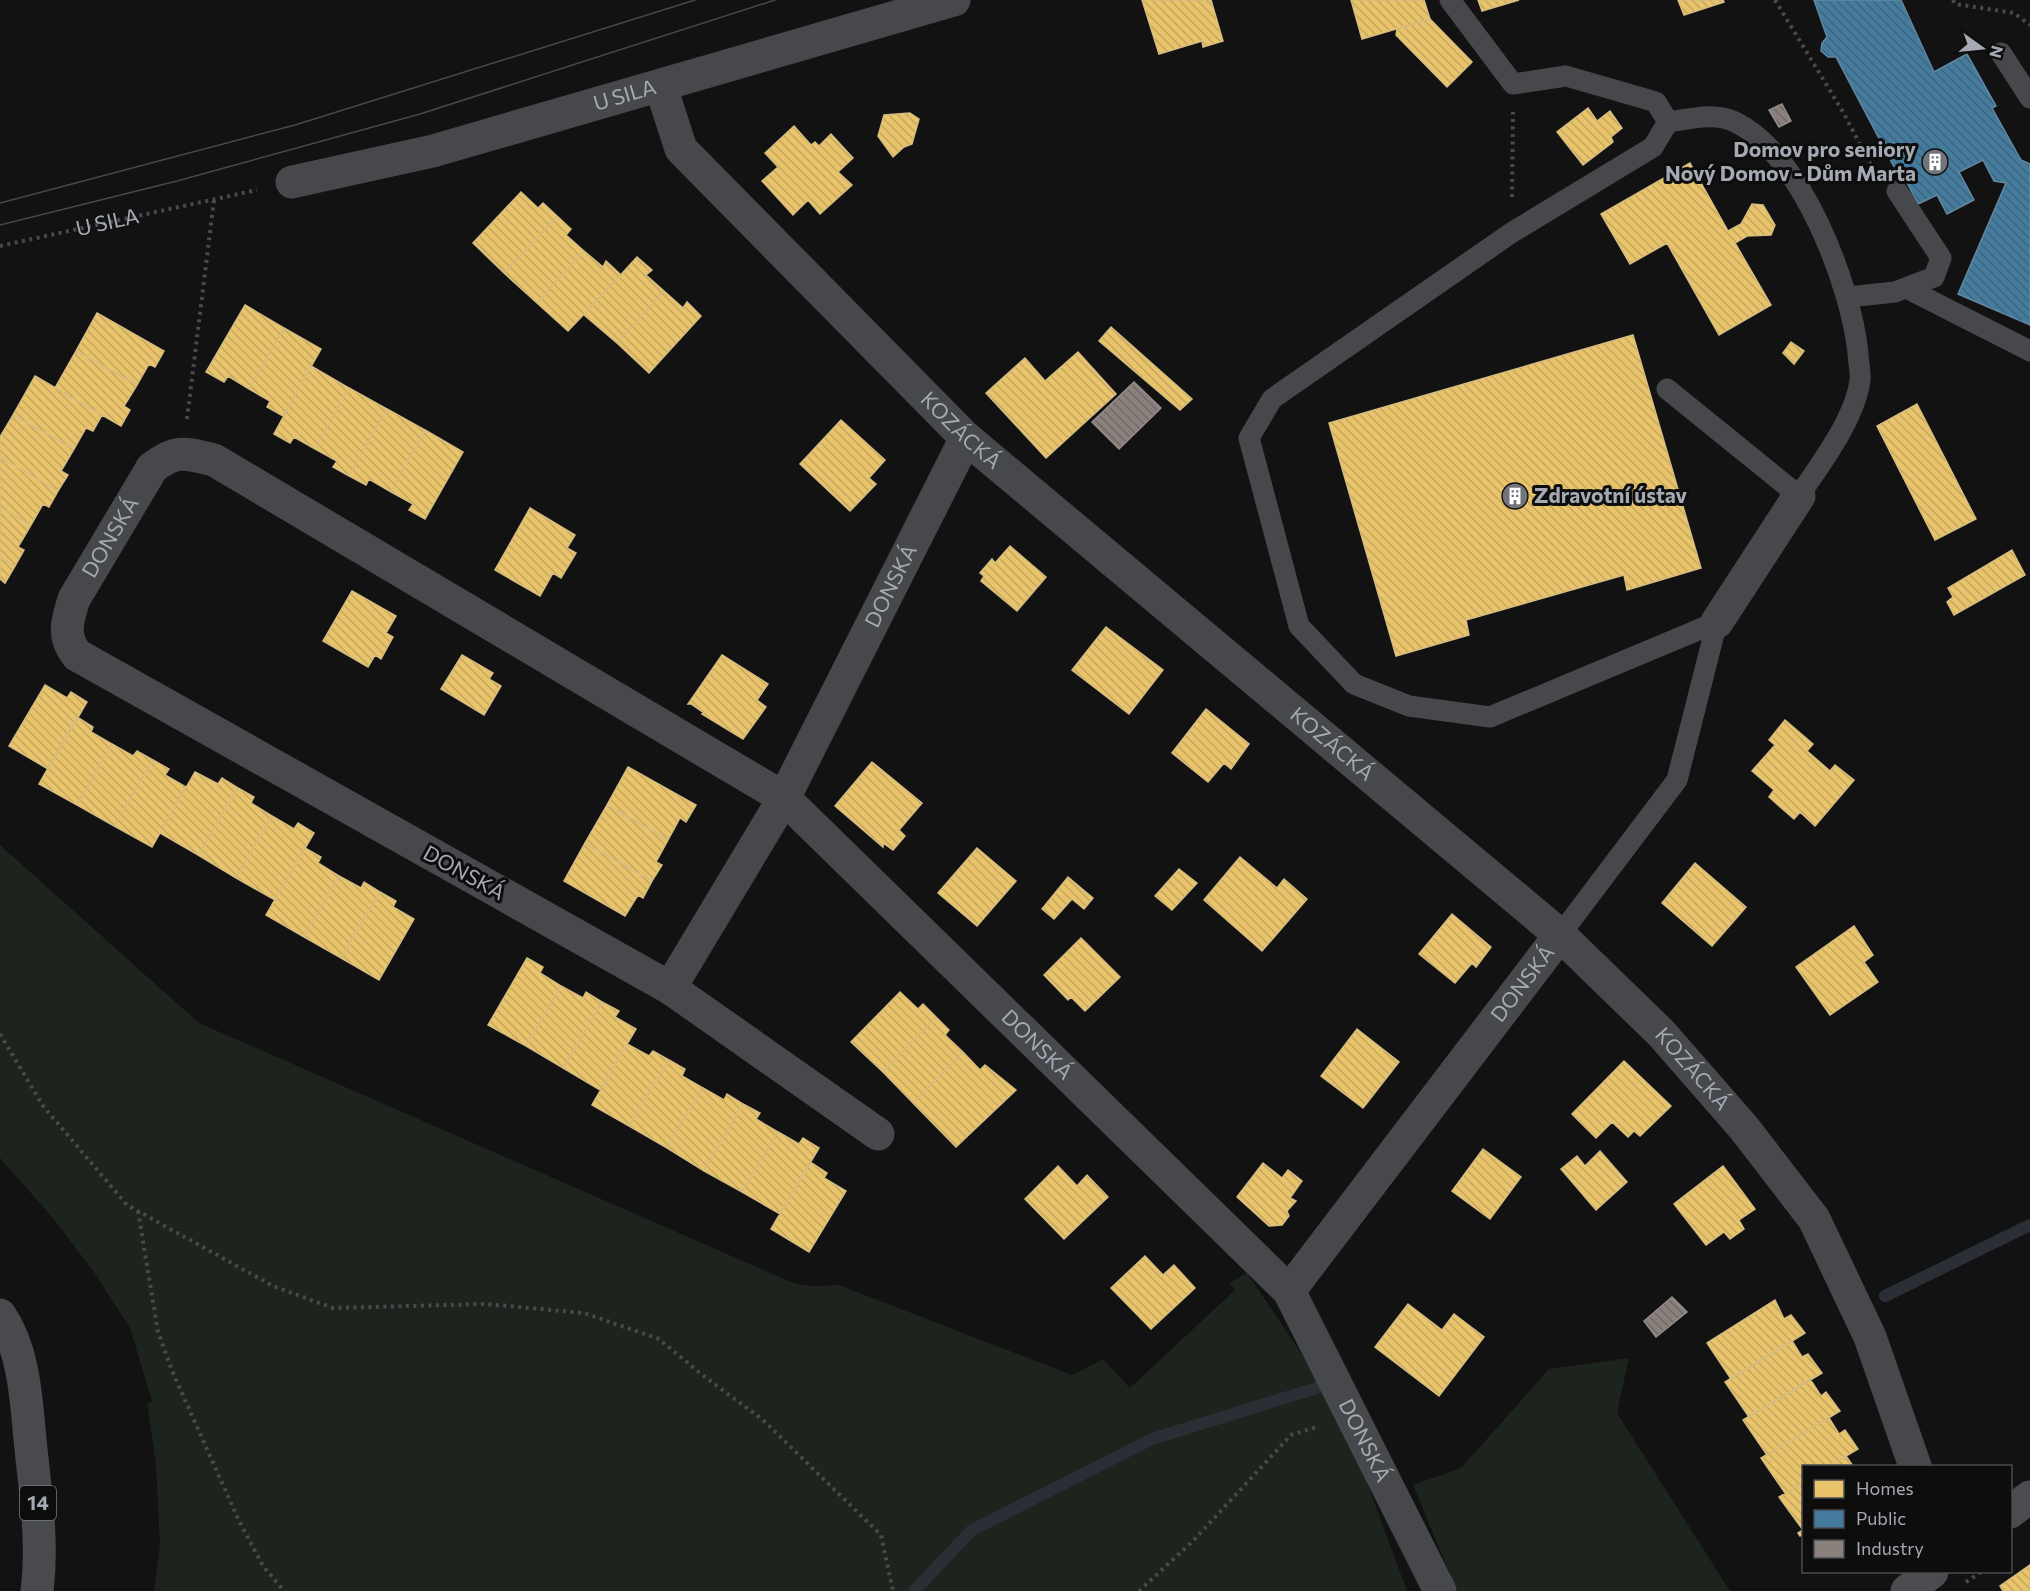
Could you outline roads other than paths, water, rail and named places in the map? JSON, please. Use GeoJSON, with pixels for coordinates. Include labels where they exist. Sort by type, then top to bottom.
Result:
{"type":"FeatureCollection","features":[{"type":"Feature","properties":{"kind":"highway"},"geometry":{"type":"LineString","coordinates":[[0,1315],[9,1328],[23,1377],[29,1415]]}},
{"type":"Feature","properties":{"kind":"highway"},"geometry":{"type":"LineString","coordinates":[[0,1385],[29,1415]]}},
{"type":"Feature","properties":{"kind":"highway","name":"14"},"geometry":{"type":"LineString","coordinates":[[29,1415],[40,1513],[37,1591]]}},
{"type":"Feature","properties":{"kind":"main road"},"geometry":{"type":"LineString","coordinates":[[2012,1510],[2030,1497]]}},
{"type":"Feature","properties":{"kind":"main road"},"geometry":{"type":"LineString","coordinates":[[1907,1591],[1931,1573]]}},
{"type":"Feature","properties":{"kind":"street","name":"U SILA"},"geometry":{"type":"LineString","coordinates":[[292,182],[433,151],[661,87],[954,0]]}},
{"type":"Feature","properties":{"kind":"street","name":"KOZÁCKÁ"},"geometry":{"type":"LineString","coordinates":[[661,87],[681,149],[966,438],[1560,935],[1661,1033],[1743,1128],[1814,1219],[1870,1337],[1914,1465]]}},
{"type":"Feature","properties":{"kind":"street","name":"DONSKÁ"},"geometry":{"type":"LineString","coordinates":[[670,988],[784,798],[966,438]]}},
{"type":"Feature","properties":{"kind":"street","name":"DONSKÁ"},"geometry":{"type":"LineString","coordinates":[[878,1134],[670,988],[77,655],[67,642],[68,618],[74,599],[152,468],[167,456],[183,453],[214,460],[784,798],[1289,1291],[1440,1591]]}},
{"type":"Feature","properties":{"kind":"street"},"geometry":{"type":"LineString","coordinates":[[1717,622],[1799,496]]}},
{"type":"Feature","properties":{"kind":"street","name":"DONSKÁ"},"geometry":{"type":"LineString","coordinates":[[1289,1291],[1560,935]]}},
{"type":"Feature","properties":{"kind":"lane"},"geometry":{"type":"LineString","coordinates":[[1450,0],[1513,84],[1566,76],[1656,102],[1668,122]]}},
{"type":"Feature","properties":{"kind":"lane"},"geometry":{"type":"LineString","coordinates":[[2001,53],[2030,98]]}},
{"type":"Feature","properties":{"kind":"lane"},"geometry":{"type":"LineString","coordinates":[[1667,389],[1799,496],[1842,432],[1860,380],[1856,332],[1848,297],[1811,206],[1772,149],[1736,122],[1711,115],[1668,122],[1653,147],[1511,233],[1272,399],[1249,438],[1299,627],[1354,684],[1409,706],[1490,717],[1717,622]]}},
{"type":"Feature","properties":{"kind":"lane"},"geometry":{"type":"LineString","coordinates":[[1848,297],[1895,292],[1934,277],[1941,258],[1897,191]]}},
{"type":"Feature","properties":{"kind":"lane"},"geometry":{"type":"LineString","coordinates":[[1906,288],[2030,351]]}},
{"type":"Feature","properties":{"kind":"lane"},"geometry":{"type":"LineString","coordinates":[[1560,935],[1677,780],[1717,622]]}},
{"type":"Feature","properties":{"kind":"waterway"},"geometry":{"type":"LineString","coordinates":[[1885,1296],[2030,1225]]}},
{"type":"Feature","properties":{"kind":"waterway"},"geometry":{"type":"LineString","coordinates":[[914,1591],[972,1530],[1152,1439],[1320,1387]]}},
{"type":"Feature","properties":{"kind":"tram line"},"geometry":{"type":"LineString","coordinates":[[0,203],[295,125],[695,0]]}},
{"type":"Feature","properties":{"kind":"tram line"},"geometry":{"type":"LineString","coordinates":[[0,225],[177,181],[420,114],[775,0]]}},
{"type":"Feature","properties":{"kind":"place","name":"Domov pro seniory Nový Domov - Dům Marta"},"geometry":{"type":"Point","coordinates":[1935,162]}},
{"type":"Feature","properties":{"kind":"place","name":"Zdravotní ústav"},"geometry":{"type":"Point","coordinates":[1515,496]}}]}
